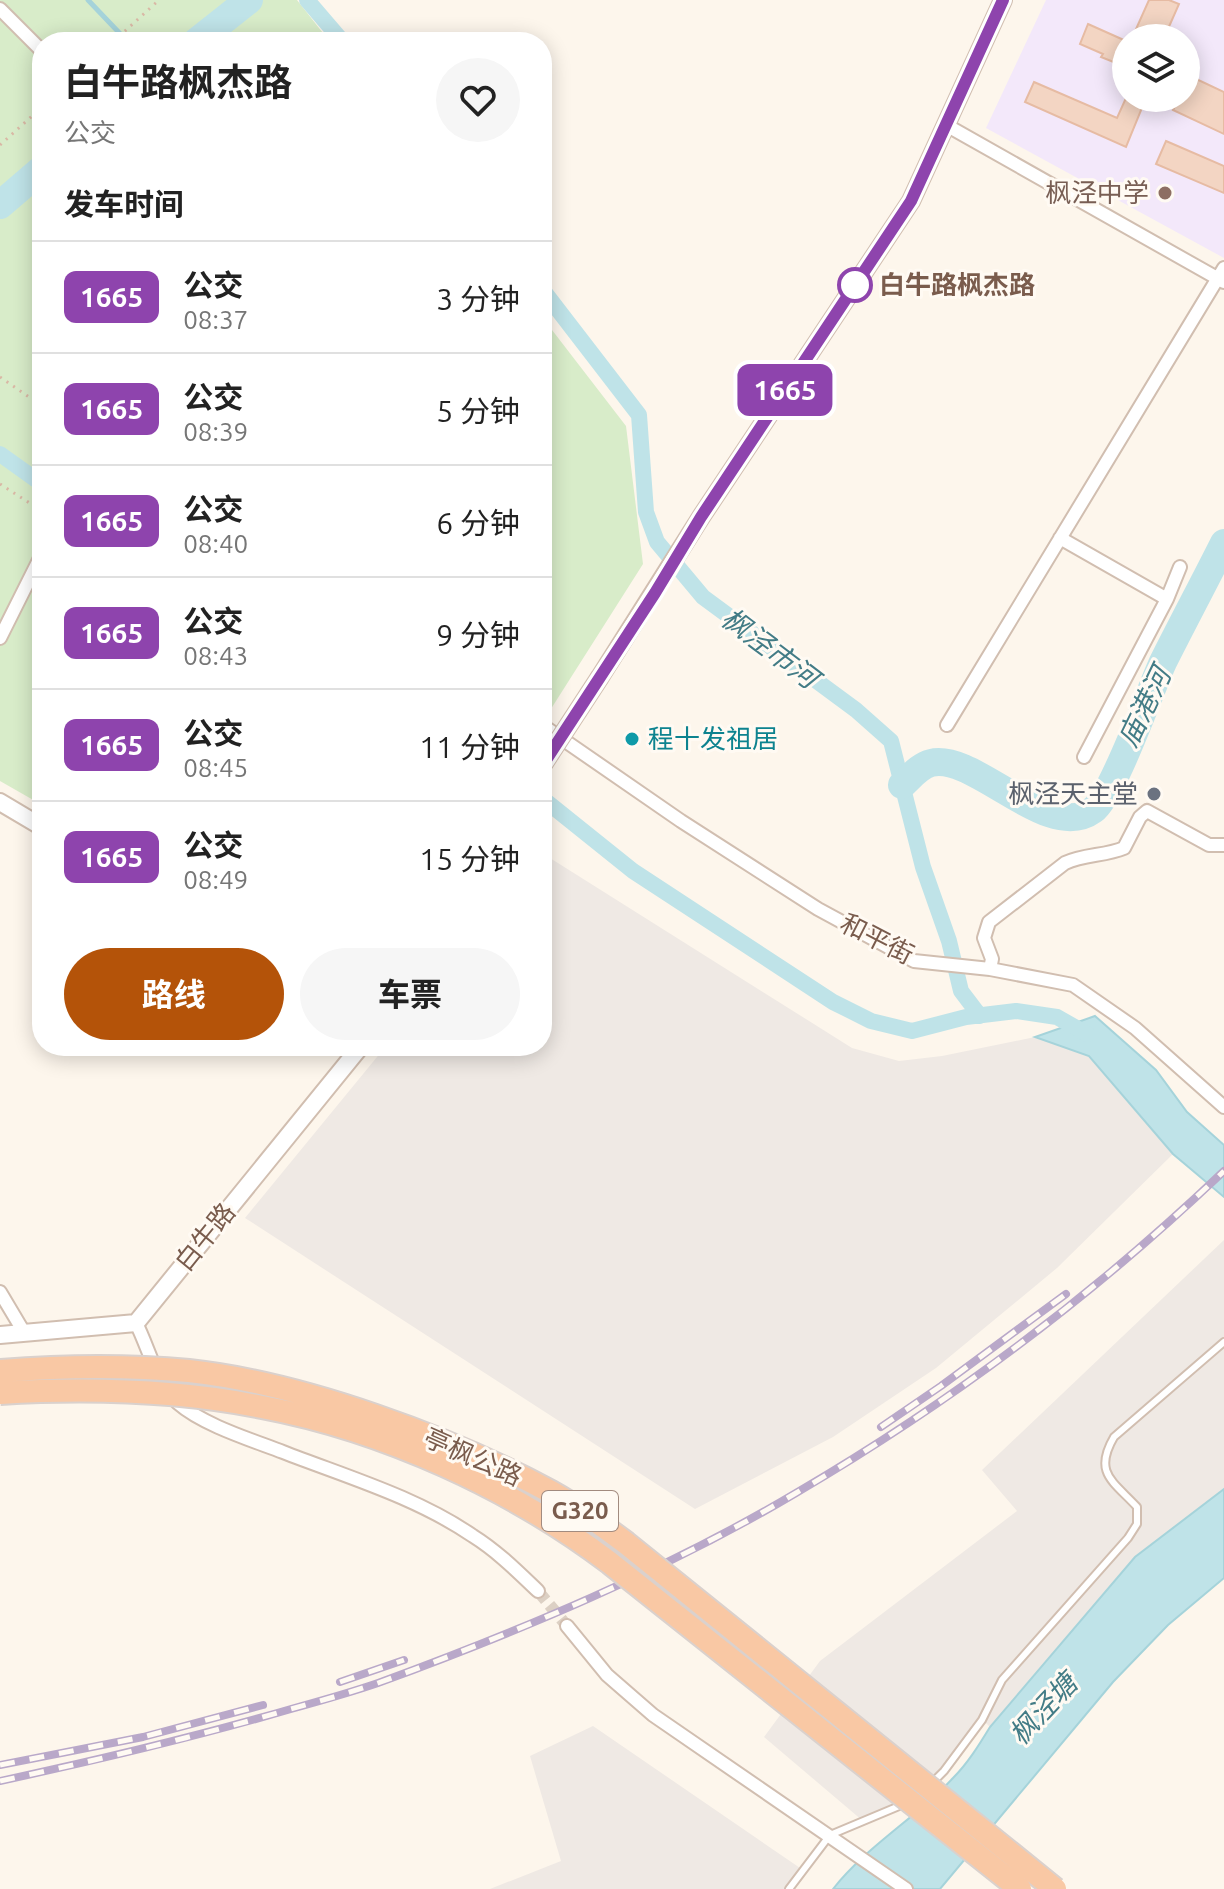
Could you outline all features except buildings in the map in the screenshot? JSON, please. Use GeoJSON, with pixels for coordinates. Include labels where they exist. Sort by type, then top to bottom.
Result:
{"type":"FeatureCollection","features":[{"type":"Feature","properties":{"kind":"highway","name":"亭枫公路"},"geometry":{"type":"LineString","coordinates":[[0,1371],[118,1367],[176,1370],[273,1386],[415,1431],[551,1492],[626,1543],[1055,1889]]}},
{"type":"Feature","properties":{"kind":"highway","name":"亭枫公路"},"geometry":{"type":"LineString","coordinates":[[0,1393],[38,1391],[183,1396],[263,1407],[315,1420],[409,1451],[489,1488],[578,1539],[1020,1889]]}},
{"type":"Feature","properties":{"kind":"street"},"geometry":{"type":"LineString","coordinates":[[552,751],[701,517],[911,201],[1003,0]]}},
{"type":"Feature","properties":{"kind":"street"},"geometry":{"type":"LineString","coordinates":[[0,9],[32,41]]}},
{"type":"Feature","properties":{"kind":"street"},"geometry":{"type":"LineString","coordinates":[[946,125],[1221,276],[947,725]]}},
{"type":"Feature","properties":{"kind":"street"},"geometry":{"type":"LineString","coordinates":[[1060,538],[1167,599]]}},
{"type":"Feature","properties":{"kind":"street"},"geometry":{"type":"LineString","coordinates":[[1084,757],[1167,599],[1180,567]]}},
{"type":"Feature","properties":{"kind":"street"},"geometry":{"type":"LineString","coordinates":[[0,638],[32,574]]}},
{"type":"Feature","properties":{"kind":"street","name":"和平街"},"geometry":{"type":"LineString","coordinates":[[552,732],[681,821],[818,909],[914,961],[990,969],[1073,985],[1135,1028],[1224,1107]]}},
{"type":"Feature","properties":{"kind":"street"},"geometry":{"type":"LineString","coordinates":[[0,802],[32,821]]}},
{"type":"Feature","properties":{"kind":"street"},"geometry":{"type":"LineString","coordinates":[[990,969],[992,959],[984,938],[989,922],[1065,863],[1079,857],[1111,854],[1124,848],[1140,817],[1147,811],[1209,845],[1224,845]]}},
{"type":"Feature","properties":{"kind":"street","name":"白牛路"},"geometry":{"type":"LineString","coordinates":[[136,1323],[353,1056]]}},
{"type":"Feature","properties":{"kind":"street"},"geometry":{"type":"LineString","coordinates":[[0,1292],[25,1334]]}},
{"type":"Feature","properties":{"kind":"street"},"geometry":{"type":"LineString","coordinates":[[0,1335],[136,1323],[161,1379],[177,1403],[250,1439],[424,1508],[473,1535],[506,1560],[538,1591]]}},
{"type":"Feature","properties":{"kind":"street"},"geometry":{"type":"LineString","coordinates":[[567,1626],[607,1675],[653,1715],[906,1889]]}},
{"type":"Feature","properties":{"kind":"lane"},"geometry":{"type":"LineString","coordinates":[[789,1889],[830,1835],[894,1811],[920,1795],[944,1771],[982,1720],[1002,1680],[1137,1524],[1137,1507],[1108,1476],[1103,1463],[1114,1437],[1224,1342]]}},
{"type":"Feature","properties":{"kind":"path"},"geometry":{"type":"LineString","coordinates":[[124,32],[159,0]]}},
{"type":"Feature","properties":{"kind":"path"},"geometry":{"type":"LineString","coordinates":[[0,145],[32,116]]}},
{"type":"Feature","properties":{"kind":"path"},"geometry":{"type":"LineString","coordinates":[[0,377],[32,399]]}},
{"type":"Feature","properties":{"kind":"path"},"geometry":{"type":"LineString","coordinates":[[0,484],[32,505]]}},
{"type":"Feature","properties":{"kind":"shaded area","name":"枫泾中学"},"geometry":{"type":"Polygon","coordinates":[[[1046,0],[1224,0],[1224,258],[986,128],[1046,0]]]}},
{"type":"Feature","properties":{"kind":"shaded area"},"geometry":{"type":"Polygon","coordinates":[[[552,859],[852,1048],[899,1061],[942,1056],[1035,1037],[1089,1056],[1173,1154],[1057,1268],[936,1368],[833,1437],[695,1509],[245,1218],[378,1056],[552,1056],[552,859]]]}},
{"type":"Feature","properties":{"kind":"shaded area"},"geometry":{"type":"Polygon","coordinates":[[[1224,1240],[1224,1489],[1135,1557],[990,1727],[983,1720],[944,1771],[920,1795],[894,1811],[863,1821],[764,1737],[820,1661],[1017,1511],[982,1470],[1224,1240]]]}},
{"type":"Feature","properties":{"kind":"shaded area"},"geometry":{"type":"Polygon","coordinates":[[[593,1726],[803,1870],[789,1889],[490,1889],[561,1861],[530,1756],[593,1726]]]}},
{"type":"Feature","properties":{"kind":"green space"},"geometry":{"type":"Polygon","coordinates":[[[0,0],[297,0],[322,32],[32,32],[32,799],[0,781],[0,0]]]}},
{"type":"Feature","properties":{"kind":"green space"},"geometry":{"type":"Polygon","coordinates":[[[552,330],[626,426],[643,564],[552,707],[552,330]]]}},
{"type":"Feature","properties":{"kind":"water"},"geometry":{"type":"Polygon","coordinates":[[[1095,1016],[1156,1070],[1187,1112],[1224,1145],[1224,1197],[1173,1154],[1089,1056],[1035,1037],[1095,1016]]]}},
{"type":"Feature","properties":{"kind":"water","name":"枫泾塘"},"geometry":{"type":"Polygon","coordinates":[[[1224,1489],[1224,1578],[1168,1625],[1113,1682],[940,1889],[833,1889],[861,1859],[958,1772],[990,1727],[1135,1557],[1224,1489]]]}},
{"type":"Feature","properties":{"kind":"waterway"},"geometry":{"type":"LineString","coordinates":[[88,0],[118,32]]}},
{"type":"Feature","properties":{"kind":"waterway"},"geometry":{"type":"LineString","coordinates":[[209,32],[249,0]]}},
{"type":"Feature","properties":{"kind":"waterway","name":"枫泾市河"},"geometry":{"type":"LineString","coordinates":[[307,0],[334,32]]}},
{"type":"Feature","properties":{"kind":"waterway"},"geometry":{"type":"LineString","coordinates":[[0,205],[32,178]]}},
{"type":"Feature","properties":{"kind":"waterway","name":"枫泾市河"},"geometry":{"type":"LineString","coordinates":[[552,302],[639,415],[646,512],[657,542],[703,597],[856,710],[891,741],[923,867],[949,941],[961,991],[980,1016]]}},
{"type":"Feature","properties":{"kind":"waterway","name":"枫泾市河"},"geometry":{"type":"LineString","coordinates":[[0,454],[32,477]]}},
{"type":"Feature","properties":{"kind":"waterway","name":"庙港河"},"geometry":{"type":"LineString","coordinates":[[902,785],[927,764],[949,763],[969,770],[1034,807],[1055,815],[1075,817],[1093,810],[1111,785],[1163,662],[1224,543]]}},
{"type":"Feature","properties":{"kind":"waterway","name":"枫泾市河"},"geometry":{"type":"LineString","coordinates":[[552,806],[633,871],[833,1002],[871,1021],[912,1031],[966,1017],[1016,1011],[1057,1017],[1087,1034]]}},
{"type":"Feature","properties":{"kind":"tunnel"},"geometry":{"type":"LineString","coordinates":[[538,1591],[567,1626]]}},
{"type":"Feature","properties":{"kind":"railway"},"geometry":{"type":"LineString","coordinates":[[0,1781],[183,1739],[367,1687],[538,1620],[696,1548],[796,1493],[965,1384],[1124,1261],[1224,1171]]}},
{"type":"Feature","properties":{"kind":"railway"},"geometry":{"type":"LineString","coordinates":[[881,1427],[1066,1294]]}},
{"type":"Feature","properties":{"kind":"railway"},"geometry":{"type":"LineString","coordinates":[[340,1682],[404,1660]]}},
{"type":"Feature","properties":{"kind":"railway"},"geometry":{"type":"LineString","coordinates":[[0,1765],[143,1737],[263,1705]]}},
{"type":"Feature","properties":{"kind":"bus line","name":"1665"},"geometry":{"type":"LineString","coordinates":[[552,751],[701,517],[911,201],[1003,0]]}},
{"type":"Feature","properties":{"kind":"place","name":"枫泾中学"},"geometry":{"type":"Point","coordinates":[1165,193]}},
{"type":"Feature","properties":{"kind":"place","name":"白牛路枫杰路"},"geometry":{"type":"Point","coordinates":[855,285]}},
{"type":"Feature","properties":{"kind":"place","name":"程十发祖居"},"geometry":{"type":"Point","coordinates":[632,739]}},
{"type":"Feature","properties":{"kind":"place","name":"枫泾天主堂"},"geometry":{"type":"Point","coordinates":[1154,794]}}]}
